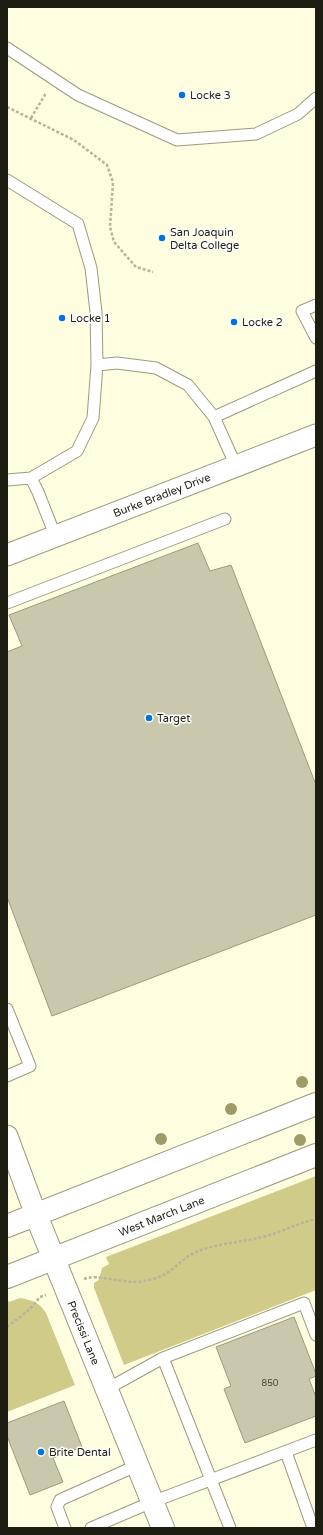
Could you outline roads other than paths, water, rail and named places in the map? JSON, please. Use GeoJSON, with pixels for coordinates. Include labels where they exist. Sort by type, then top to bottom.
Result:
{"type":"FeatureCollection","features":[{"type":"Feature","properties":{"kind":"main road"},"geometry":{"type":"LineString","coordinates":[[7,1226],[316,1104]]}},
{"type":"Feature","properties":{"kind":"main road","name":"West March Lane"},"geometry":{"type":"LineString","coordinates":[[7,1277],[316,1155]]}},
{"type":"Feature","properties":{"kind":"main road","name":"Precissi Lane"},"geometry":{"type":"LineString","coordinates":[[36,1214],[163,1528]]}},
{"type":"Feature","properties":{"kind":"street","name":"Burke Bradley Drive"},"geometry":{"type":"LineString","coordinates":[[7,555],[55,535],[316,435]]}},
{"type":"Feature","properties":{"kind":"street","name":"Precissi Lane"},"geometry":{"type":"LineString","coordinates":[[7,1136],[36,1214]]}},
{"type":"Feature","properties":{"kind":"lane"},"geometry":{"type":"LineString","coordinates":[[7,48],[78,94],[177,140],[256,134],[298,114],[316,98]]}},
{"type":"Feature","properties":{"kind":"lane"},"geometry":{"type":"LineString","coordinates":[[7,180],[78,224],[91,268],[96,312],[97,365],[93,418],[77,451],[31,478],[7,480]]}},
{"type":"Feature","properties":{"kind":"lane"},"geometry":{"type":"LineString","coordinates":[[316,305],[302,312],[316,338]]}},
{"type":"Feature","properties":{"kind":"lane"},"geometry":{"type":"LineString","coordinates":[[97,365],[117,363],[156,368],[188,385],[214,417],[236,466]]}},
{"type":"Feature","properties":{"kind":"lane"},"geometry":{"type":"LineString","coordinates":[[214,417],[316,371]]}},
{"type":"Feature","properties":{"kind":"lane"},"geometry":{"type":"LineString","coordinates":[[31,478],[55,535]]}},
{"type":"Feature","properties":{"kind":"lane"},"geometry":{"type":"LineString","coordinates":[[7,603],[225,519]]}},
{"type":"Feature","properties":{"kind":"lane"},"geometry":{"type":"LineString","coordinates":[[7,1009],[30,1066],[7,1076]]}},
{"type":"Feature","properties":{"kind":"lane"},"geometry":{"type":"LineString","coordinates":[[107,1389],[163,1358],[304,1303],[316,1335]]}},
{"type":"Feature","properties":{"kind":"lane"},"geometry":{"type":"LineString","coordinates":[[163,1358],[230,1528]]}},
{"type":"Feature","properties":{"kind":"lane"},"geometry":{"type":"LineString","coordinates":[[91,1528],[152,1502],[316,1440]]}},
{"type":"Feature","properties":{"kind":"lane"},"geometry":{"type":"LineString","coordinates":[[286,1452],[313,1528]]}},
{"type":"Feature","properties":{"kind":"lane"},"geometry":{"type":"LineString","coordinates":[[65,1528],[57,1507],[60,1500],[138,1465]]}},
{"type":"Feature","properties":{"kind":"place","name":"Locke 3"},"geometry":{"type":"Point","coordinates":[182,95]}},
{"type":"Feature","properties":{"kind":"place","name":"San Joaquin Delta College"},"geometry":{"type":"Point","coordinates":[162,238]}},
{"type":"Feature","properties":{"kind":"place","name":"Locke 1"},"geometry":{"type":"Point","coordinates":[62,318]}},
{"type":"Feature","properties":{"kind":"place","name":"Locke 2"},"geometry":{"type":"Point","coordinates":[234,322]}},
{"type":"Feature","properties":{"kind":"place","name":"Target"},"geometry":{"type":"Point","coordinates":[149,718]}},
{"type":"Feature","properties":{"kind":"place","name":"Brite Dental"},"geometry":{"type":"Point","coordinates":[41,1452]}}]}
